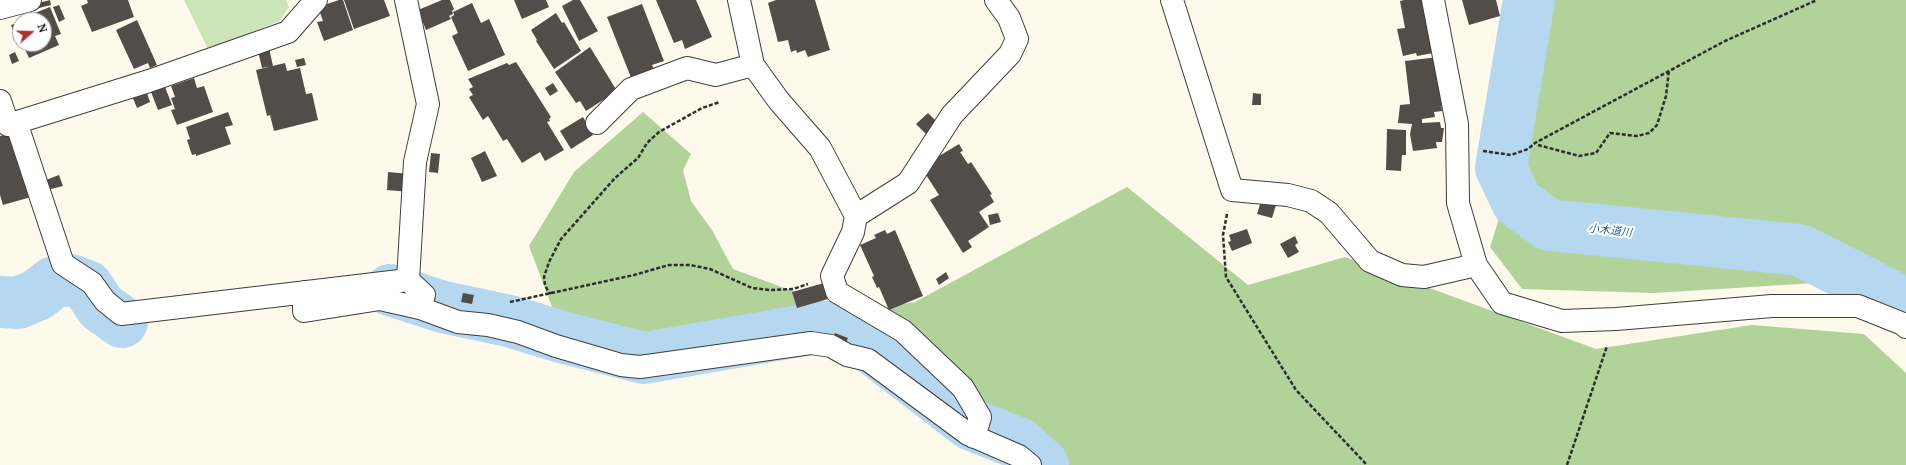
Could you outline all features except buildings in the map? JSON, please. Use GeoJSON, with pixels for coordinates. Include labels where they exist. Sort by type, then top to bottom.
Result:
{"type":"FeatureCollection","features":[{"type":"Feature","properties":{"kind":"street"},"geometry":{"type":"LineString","coordinates":[[0,8],[30,0]]}},
{"type":"Feature","properties":{"kind":"street"},"geometry":{"type":"LineString","coordinates":[[0,101],[8,125],[149,81],[288,32],[316,0]]}},
{"type":"Feature","properties":{"kind":"street"},"geometry":{"type":"LineString","coordinates":[[739,0],[753,65],[779,101],[820,148],[856,216],[853,232],[832,276],[837,292],[903,331],[963,388],[980,417],[974,437]]}},
{"type":"Feature","properties":{"kind":"street"},"geometry":{"type":"LineString","coordinates":[[856,216],[908,183],[952,116],[1010,54],[1017,38],[1009,18],[996,0]]}},
{"type":"Feature","properties":{"kind":"street"},"geometry":{"type":"LineString","coordinates":[[1172,0],[1232,190],[1288,195],[1311,201],[1329,213],[1370,261],[1402,275],[1424,277],[1476,265]]}},
{"type":"Feature","properties":{"kind":"street"},"geometry":{"type":"LineString","coordinates":[[1433,0],[1457,124],[1458,203],[1476,265],[1502,303],[1562,321],[1616,319],[1772,306],[1858,306],[1903,324],[1906,327]]}},
{"type":"Feature","properties":{"kind":"street"},"geometry":{"type":"LineString","coordinates":[[408,280],[415,162],[428,104],[409,1]]}},
{"type":"Feature","properties":{"kind":"street"},"geometry":{"type":"LineString","coordinates":[[597,123],[631,89],[687,68],[716,75],[753,65]]}},
{"type":"Feature","properties":{"kind":"street"},"geometry":{"type":"LineString","coordinates":[[16,122],[63,264],[92,283],[105,301],[121,314],[408,280],[424,294],[420,308]]}},
{"type":"Feature","properties":{"kind":"street"},"geometry":{"type":"LineString","coordinates":[[304,292],[304,311],[380,299],[420,308],[458,322],[488,325],[518,332],[556,346],[621,365],[640,367],[811,343],[830,346],[847,354],[868,360],[974,437],[1019,456],[1030,465]]}},
{"type":"Feature","properties":{"kind":"path"},"geometry":{"type":"LineString","coordinates":[[1457,147],[1512,155],[1528,149],[1535,143],[1669,70],[1726,41],[1817,0]]}},
{"type":"Feature","properties":{"kind":"path"},"geometry":{"type":"LineString","coordinates":[[1538,145],[1579,156],[1596,153],[1610,134],[1637,136],[1649,132],[1657,124],[1666,96],[1669,70]]}},
{"type":"Feature","properties":{"kind":"path"},"geometry":{"type":"LineString","coordinates":[[552,293],[549,292],[545,285],[544,277],[549,262],[561,239],[615,178],[638,158],[647,143],[659,132],[702,108],[723,100]]}},
{"type":"Feature","properties":{"kind":"path"},"geometry":{"type":"LineString","coordinates":[[1232,190],[1223,235],[1226,277],[1296,390],[1367,465]]}},
{"type":"Feature","properties":{"kind":"path"},"geometry":{"type":"LineString","coordinates":[[503,303],[558,293],[669,265],[690,265],[710,269],[752,288],[769,290],[793,289],[832,276]]}},
{"type":"Feature","properties":{"kind":"path"},"geometry":{"type":"LineString","coordinates":[[1567,465],[1616,319]]}},
{"type":"Feature","properties":{"kind":"green space"},"geometry":{"type":"Polygon","coordinates":[[[184,0],[286,0],[289,7],[280,21],[208,49],[184,0]]]}},
{"type":"Feature","properties":{"kind":"green space"},"geometry":{"type":"Polygon","coordinates":[[[1550,0],[1906,0],[1906,285],[1815,283],[1654,293],[1522,289],[1490,247],[1536,103],[1550,0]]]}},
{"type":"Feature","properties":{"kind":"green space"},"geometry":{"type":"Polygon","coordinates":[[[643,112],[691,154],[683,170],[691,201],[712,230],[733,269],[852,313],[915,302],[1127,187],[1248,285],[1345,257],[1596,349],[1752,325],[1864,334],[1906,373],[1906,465],[1058,465],[937,377],[807,325],[568,349],[529,246],[574,172],[643,112]]]}},
{"type":"Feature","properties":{"kind":"waterway","name":"小木道川"},"geometry":{"type":"LineString","coordinates":[[1529,0],[1501,168],[1517,202],[1549,225],[1800,250],[1906,304]]}},
{"type":"Feature","properties":{"kind":"waterway"},"geometry":{"type":"LineString","coordinates":[[0,302],[18,303],[37,295],[54,282],[71,280],[87,286],[101,307],[122,322]]}},
{"type":"Feature","properties":{"kind":"waterway"},"geometry":{"type":"LineString","coordinates":[[390,290],[443,307],[509,321],[565,338],[644,358],[836,326],[852,333],[970,424],[1020,444],[1043,465]]}}]}
